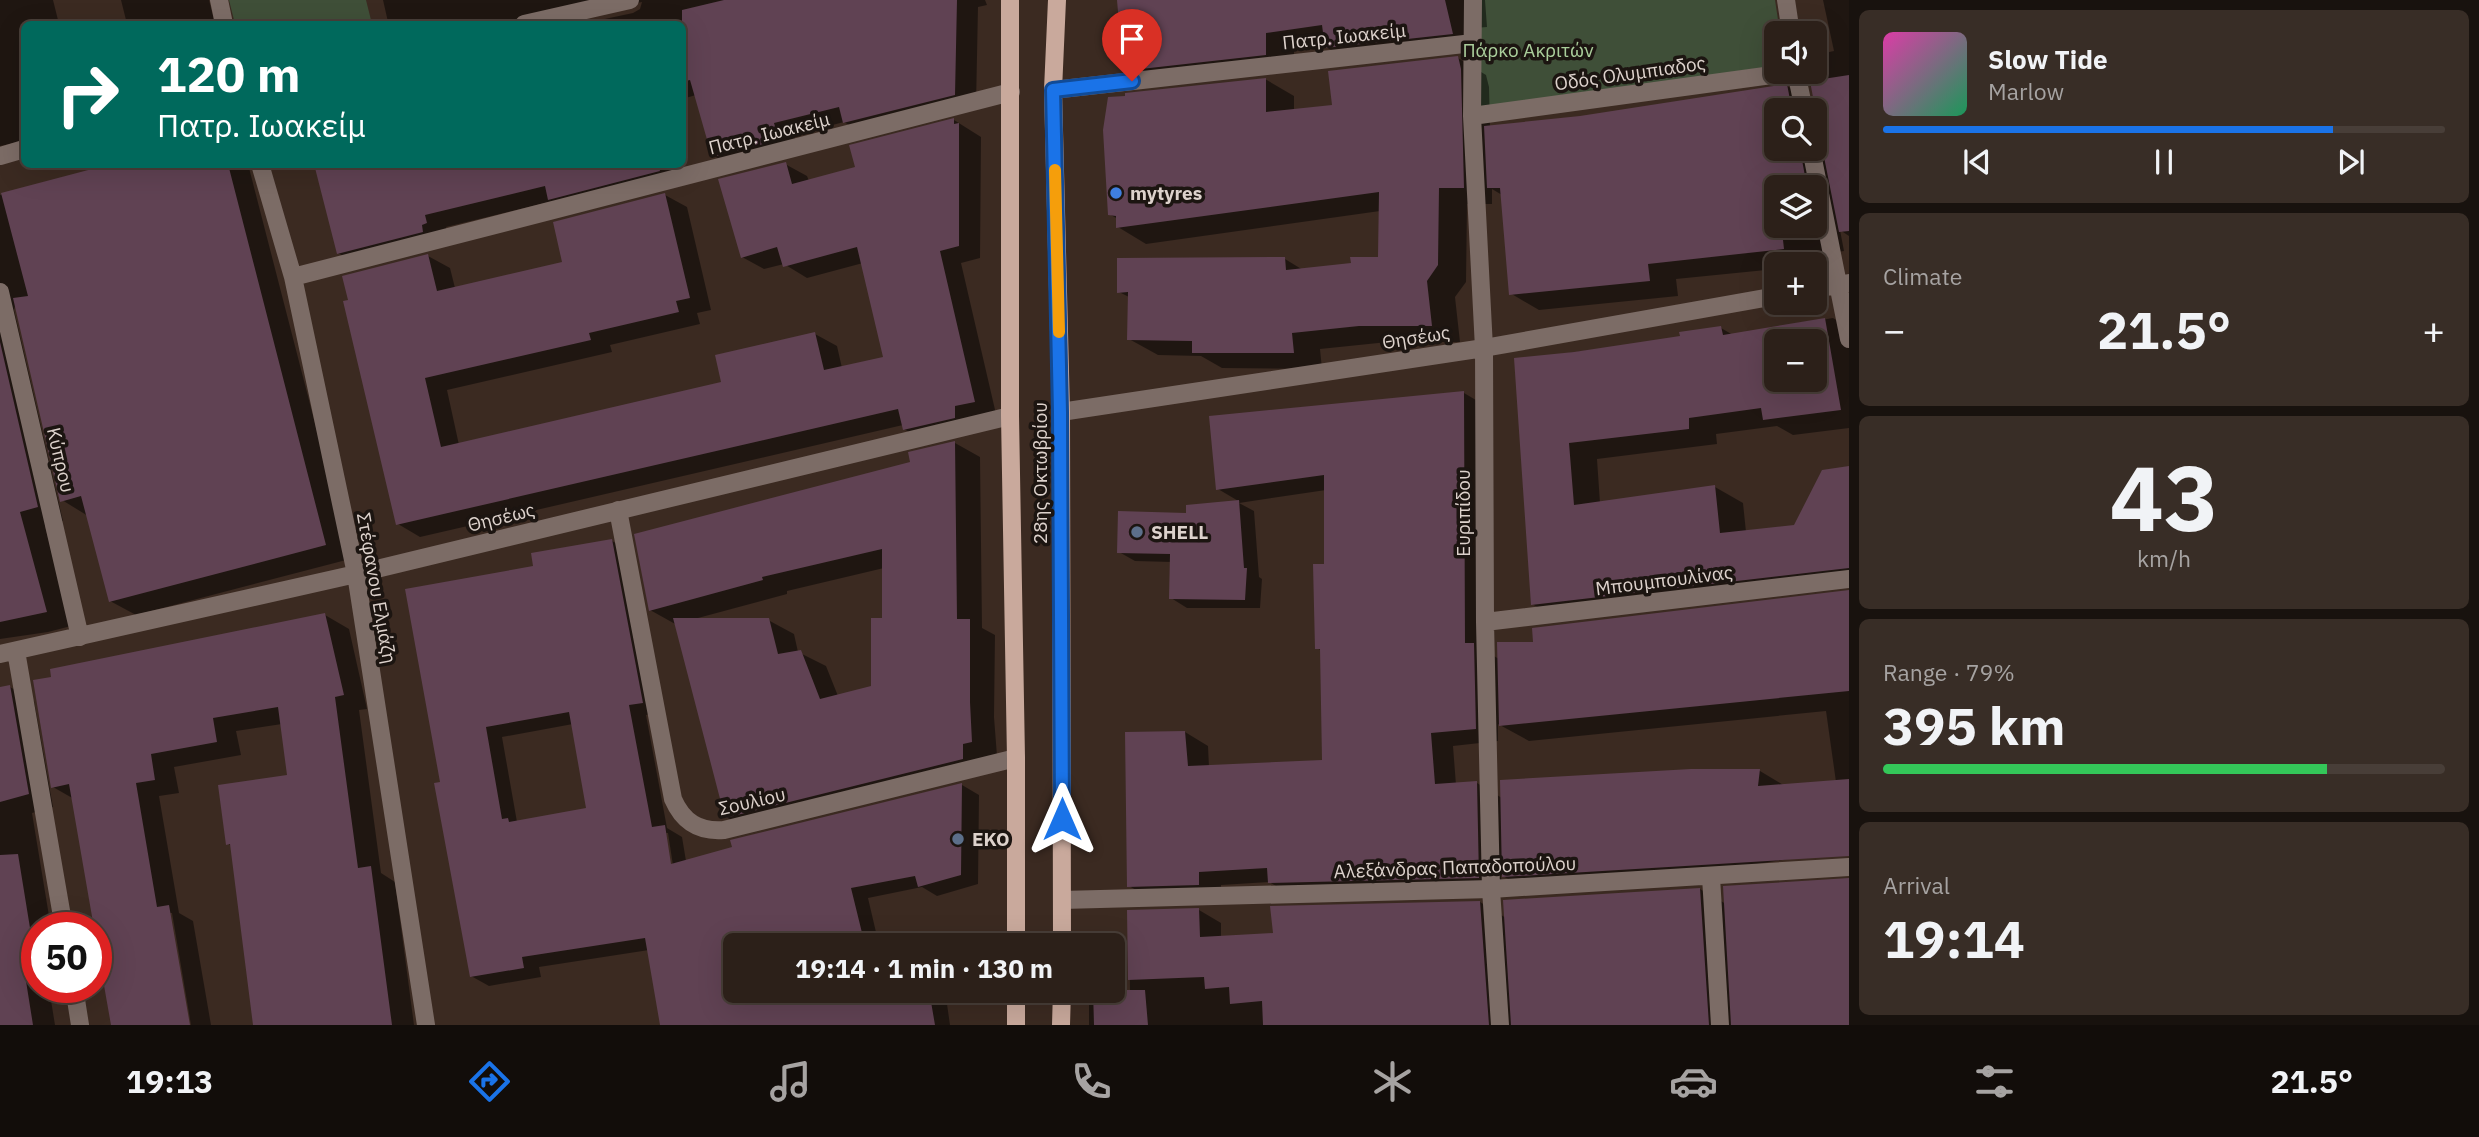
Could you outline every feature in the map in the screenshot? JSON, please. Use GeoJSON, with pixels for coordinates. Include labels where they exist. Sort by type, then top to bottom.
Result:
{"type":"FeatureCollection","features":[{"type":"Feature","properties":{"kind":"main road","name":"28ης Οκτωβρίου"},"geometry":{"type":"LineString","coordinates":[[1010,0],[1010,416],[1016,933]]}},
{"type":"Feature","properties":{"kind":"main road","name":"28ης Οκτωβρίου"},"geometry":{"type":"LineString","coordinates":[[1057,0],[1053,90],[1060,412],[1062,933]]}},
{"type":"Feature","properties":{"kind":"main road"},"geometry":{"type":"LineString","coordinates":[[1016,1003],[1016,1025]]}},
{"type":"Feature","properties":{"kind":"main road"},"geometry":{"type":"LineString","coordinates":[[1062,1003],[1062,1025]]}},
{"type":"Feature","properties":{"kind":"street"},"geometry":{"type":"LineString","coordinates":[[219,0],[223,21]]}},
{"type":"Feature","properties":{"kind":"street"},"geometry":{"type":"LineString","coordinates":[[537,21],[630,0]]}},
{"type":"Feature","properties":{"kind":"street","name":"Ευριπίδου"},"geometry":{"type":"LineString","coordinates":[[1473,0],[1472,116],[1484,348],[1485,622],[1491,889],[1500,1025]]}},
{"type":"Feature","properties":{"kind":"street"},"geometry":{"type":"LineString","coordinates":[[1786,0],[1789,21]]}},
{"type":"Feature","properties":{"kind":"street","name":"Πατρ. Ιωακείμ"},"geometry":{"type":"LineString","coordinates":[[1053,90],[1473,43]]}},
{"type":"Feature","properties":{"kind":"street","name":"Οδός Ολυμπιαδος"},"geometry":{"type":"LineString","coordinates":[[1472,116],[1764,76]]}},
{"type":"Feature","properties":{"kind":"street","name":"Πατρ. Ιωακείμ"},"geometry":{"type":"LineString","coordinates":[[293,277],[1011,92]]}},
{"type":"Feature","properties":{"kind":"street"},"geometry":{"type":"LineString","coordinates":[[0,156],[21,150]]}},
{"type":"Feature","properties":{"kind":"street"},"geometry":{"type":"LineString","coordinates":[[1814,161],[1844,284],[1849,340]]}},
{"type":"Feature","properties":{"kind":"street","name":"Στέφανου Ελμάζη"},"geometry":{"type":"LineString","coordinates":[[261,168],[293,277],[356,574],[426,1025]]}},
{"type":"Feature","properties":{"kind":"street","name":"Κύπρου"},"geometry":{"type":"LineString","coordinates":[[0,292],[80,637]]}},
{"type":"Feature","properties":{"kind":"street","name":"Θησέως"},"geometry":{"type":"LineString","coordinates":[[1060,412],[1484,348],[1764,298]]}},
{"type":"Feature","properties":{"kind":"street","name":"Θησέως"},"geometry":{"type":"LineString","coordinates":[[8,652],[356,574],[1010,416]]}},
{"type":"Feature","properties":{"kind":"street","name":"Σουλίου"},"geometry":{"type":"LineString","coordinates":[[618,510],[673,799],[678,811],[698,828],[724,830],[1016,758]]}},
{"type":"Feature","properties":{"kind":"street","name":"Μπουμπουλίνας"},"geometry":{"type":"LineString","coordinates":[[1485,622],[1849,579]]}},
{"type":"Feature","properties":{"kind":"street"},"geometry":{"type":"LineString","coordinates":[[8,652],[61,912]]}},
{"type":"Feature","properties":{"kind":"street","name":"Αλεξάνδρας Παπαδοπούλου"},"geometry":{"type":"LineString","coordinates":[[1062,900],[1491,889],[1849,867]]}},
{"type":"Feature","properties":{"kind":"street"},"geometry":{"type":"LineString","coordinates":[[1711,877],[1720,1025]]}},
{"type":"Feature","properties":{"kind":"street"},"geometry":{"type":"LineString","coordinates":[[77,1003],[80,1025]]}},
{"type":"Feature","properties":{"kind":"green space"},"geometry":{"type":"Polygon","coordinates":[[[229,0],[366,0],[371,21],[234,21],[229,0]]]}},
{"type":"Feature","properties":{"kind":"green space","name":"Πάρκο Ακριτών"},"geometry":{"type":"Polygon","coordinates":[[[1478,0],[1775,0],[1778,21],[1764,21],[1764,68],[1478,108],[1478,0]]]}},
{"type":"Feature","properties":{"kind":"building"},"geometry":{"type":"Polygon","coordinates":[[[724,0],[957,0],[955,95],[843,123],[839,107],[774,123],[779,140],[712,157],[690,80],[686,81],[686,21],[682,21],[682,10],[724,0]]]}},
{"type":"Feature","properties":{"kind":"building"},"geometry":{"type":"Polygon","coordinates":[[[1117,0],[1445,0],[1453,34],[1325,48],[1322,25],[1266,33],[1266,55],[1123,71],[1117,0]]]}},
{"type":"Feature","properties":{"kind":"building"},"geometry":{"type":"Polygon","coordinates":[[[1458,56],[1461,69],[1464,188],[1439,188],[1438,265],[1427,281],[1432,326],[1359,326],[1292,333],[1294,353],[1192,353],[1192,341],[1127,340],[1128,292],[1117,293],[1117,258],[1285,257],[1286,270],[1351,263],[1350,257],[1378,257],[1379,192],[1116,228],[1116,216],[1108,215],[1103,130],[1108,97],[1266,78],[1266,112],[1332,105],[1328,71],[1458,56]]]}},
{"type":"Feature","properties":{"kind":"building"},"geometry":{"type":"Polygon","coordinates":[[[1849,75],[1849,231],[1839,232],[1825,161],[1827,161],[1827,98],[1813,98],[1811,84],[1827,84],[1827,78],[1849,75]]]}},
{"type":"Feature","properties":{"kind":"building"},"geometry":{"type":"Polygon","coordinates":[[[1787,84],[1790,98],[1764,98],[1764,161],[1802,161],[1805,175],[1764,175],[1764,238],[1797,238],[1783,240],[1784,249],[1648,264],[1650,281],[1509,295],[1500,188],[1487,188],[1484,126],[1580,116],[1787,84]]]}},
{"type":"Feature","properties":{"kind":"building"},"geometry":{"type":"Polygon","coordinates":[[[954,118],[954,124],[959,123],[959,246],[940,251],[975,402],[955,406],[955,418],[903,430],[898,409],[396,525],[343,301],[348,300],[342,276],[428,254],[437,291],[562,262],[553,222],[665,193],[690,298],[676,301],[679,312],[589,333],[591,340],[425,378],[441,447],[721,382],[715,355],[815,332],[824,370],[883,357],[857,247],[783,267],[777,247],[741,258],[718,179],[786,162],[792,184],[855,167],[849,145],[954,118]]]}},
{"type":"Feature","properties":{"kind":"building"},"geometry":{"type":"Polygon","coordinates":[[[96,168],[229,168],[326,545],[109,602],[81,496],[60,502],[13,298],[28,296],[1,193],[96,168]]]}},
{"type":"Feature","properties":{"kind":"building"},"geometry":{"type":"Polygon","coordinates":[[[315,168],[659,168],[660,171],[548,200],[545,186],[425,215],[427,223],[422,225],[423,232],[337,254],[315,168]]]}},
{"type":"Feature","properties":{"kind":"building"},"geometry":{"type":"Polygon","coordinates":[[[1825,318],[1827,329],[1764,329],[1764,392],[1827,392],[1827,330],[1841,410],[1763,420],[1761,408],[1689,418],[1689,429],[1569,443],[1574,505],[1715,485],[1720,533],[1794,525],[1822,470],[1849,466],[1849,568],[1531,605],[1514,358],[1680,336],[1679,332],[1721,326],[1723,335],[1825,318]]]}},
{"type":"Feature","properties":{"kind":"building"},"geometry":{"type":"Polygon","coordinates":[[[0,342],[38,507],[20,512],[47,612],[0,622],[0,342]]]}},
{"type":"Feature","properties":{"kind":"building"},"geometry":{"type":"Polygon","coordinates":[[[1464,391],[1465,643],[1474,643],[1476,729],[1431,733],[1435,784],[1477,781],[1479,878],[1268,883],[1267,868],[1199,872],[1199,885],[1127,887],[1125,732],[1185,731],[1188,766],[1322,760],[1320,649],[1315,649],[1313,564],[1324,564],[1324,475],[1216,490],[1209,416],[1464,391]]]}},
{"type":"Feature","properties":{"kind":"building"},"geometry":{"type":"Polygon","coordinates":[[[955,441],[957,619],[970,619],[972,742],[963,744],[963,759],[725,818],[673,618],[769,618],[778,654],[801,650],[820,699],[871,686],[871,618],[882,618],[882,549],[762,577],[763,580],[649,611],[634,534],[910,462],[908,452],[955,441]]]}},
{"type":"Feature","properties":{"kind":"building"},"geometry":{"type":"Polygon","coordinates":[[[1239,500],[1244,568],[1247,568],[1245,600],[1169,599],[1170,554],[1117,553],[1118,511],[1186,513],[1186,505],[1239,500]]]}},
{"type":"Feature","properties":{"kind":"building"},"geometry":{"type":"Polygon","coordinates":[[[612,539],[643,703],[629,705],[652,827],[665,825],[671,864],[732,847],[730,840],[962,783],[961,875],[918,887],[915,876],[851,888],[862,933],[723,933],[723,1003],[931,1003],[935,1025],[660,1025],[645,938],[522,957],[524,968],[470,977],[434,783],[440,782],[405,589],[533,566],[531,553],[612,539]],[[569,712],[486,727],[502,819],[508,818],[509,822],[586,808],[569,712]]]}},
{"type":"Feature","properties":{"kind":"building"},"geometry":{"type":"Polygon","coordinates":[[[1849,590],[1849,691],[1499,726],[1497,642],[1533,642],[1532,628],[1849,590]]]}},
{"type":"Feature","properties":{"kind":"building"},"geometry":{"type":"Polygon","coordinates":[[[325,613],[344,695],[335,697],[358,868],[371,866],[392,1025],[253,1025],[230,844],[226,845],[218,785],[287,775],[278,707],[213,718],[217,742],[151,754],[155,780],[136,783],[157,907],[169,905],[190,1025],[111,1025],[107,1003],[112,1003],[112,912],[91,912],[69,784],[51,788],[33,680],[51,677],[50,669],[325,613]]]}},
{"type":"Feature","properties":{"kind":"building"},"geometry":{"type":"Polygon","coordinates":[[[10,685],[29,794],[0,802],[0,687],[10,685]]]}},
{"type":"Feature","properties":{"kind":"building"},"geometry":{"type":"Polygon","coordinates":[[[1691,769],[1760,769],[1758,786],[1849,779],[1849,856],[1502,877],[1500,780],[1691,769]]]}},
{"type":"Feature","properties":{"kind":"building"},"geometry":{"type":"Polygon","coordinates":[[[18,854],[27,912],[21,912],[21,1003],[30,1003],[33,1025],[0,1025],[0,855],[18,854]]]}},
{"type":"Feature","properties":{"kind":"building"},"geometry":{"type":"Polygon","coordinates":[[[1849,878],[1849,1025],[1731,1025],[1723,886],[1849,878]]]}},
{"type":"Feature","properties":{"kind":"building"},"geometry":{"type":"Polygon","coordinates":[[[1700,888],[1709,1025],[1511,1025],[1503,900],[1700,888]]]}},
{"type":"Feature","properties":{"kind":"building"},"geometry":{"type":"Polygon","coordinates":[[[1480,901],[1489,1025],[1263,1025],[1262,1001],[1230,1004],[1229,987],[1205,989],[1204,977],[1128,980],[1127,910],[1199,908],[1200,937],[1273,933],[1270,906],[1480,901]]]}},
{"type":"Feature","properties":{"kind":"building"},"geometry":{"type":"Polygon","coordinates":[[[1125,990],[1145,990],[1148,1025],[1094,1025],[1093,1003],[1125,1003],[1125,990]]]}},
{"type":"Feature","properties":{"kind":"slow traffic"},"geometry":{"type":"LineString","coordinates":[[1055,170],[1059,332]]}},
{"type":"Feature","properties":{"kind":"place","name":"mytyres"},"geometry":{"type":"Point","coordinates":[1116,193]}},
{"type":"Feature","properties":{"kind":"place","name":"SHELL"},"geometry":{"type":"Point","coordinates":[1137,532]}},
{"type":"Feature","properties":{"kind":"place","name":"EKO"},"geometry":{"type":"Point","coordinates":[958,839]}},
{"type":"Feature","properties":{"kind":"route"},"geometry":{"type":"LineString","coordinates":[[1062,819],[1060,412],[1053,90],[1132,81]]}}]}
